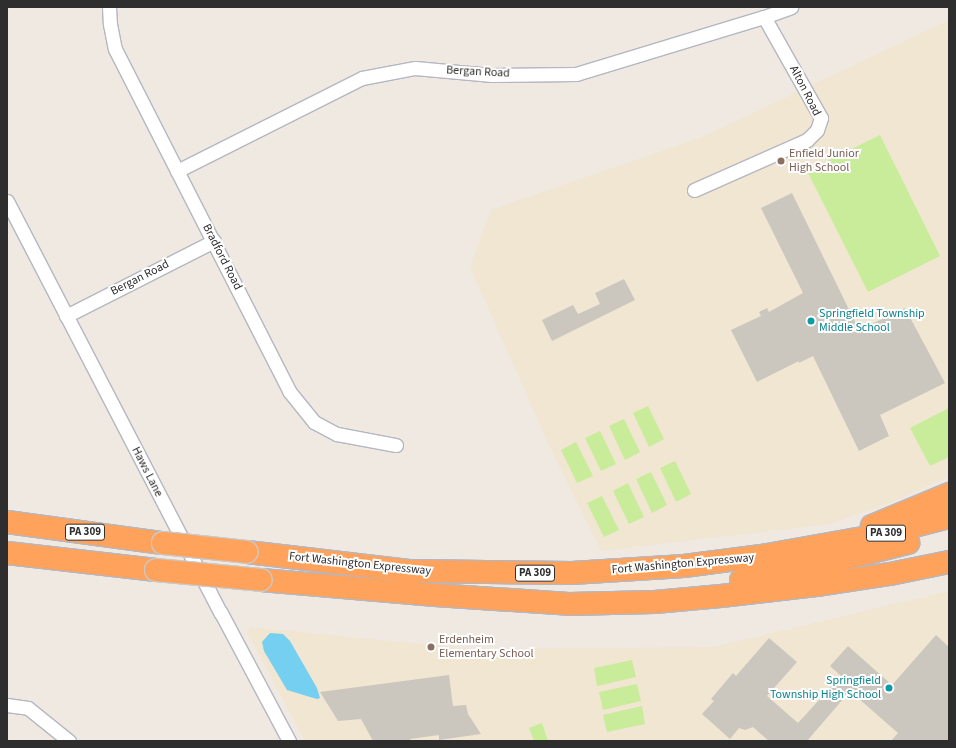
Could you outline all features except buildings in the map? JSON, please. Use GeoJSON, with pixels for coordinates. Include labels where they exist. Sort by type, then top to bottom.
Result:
{"type":"FeatureCollection","features":[{"type":"Feature","properties":{"kind":"highway"},"geometry":{"type":"LineString","coordinates":[[822,546],[949,494]]}},
{"type":"Feature","properties":{"kind":"highway","name":"Fort Washington Expressway"},"geometry":{"type":"LineString","coordinates":[[7,522],[163,543],[409,571],[572,573],[684,566],[767,556],[879,535],[949,516]]}},
{"type":"Feature","properties":{"kind":"highway","name":"PA 309"},"geometry":{"type":"LineString","coordinates":[[7,553],[156,570],[435,595],[573,596],[679,590],[791,572],[949,532]]}},
{"type":"Feature","properties":{"kind":"highway"},"geometry":{"type":"LineString","coordinates":[[435,595],[569,604],[655,602],[818,585],[890,574],[949,562]]}},
{"type":"Feature","properties":{"kind":"street","name":"Bradford Road"},"geometry":{"type":"LineString","coordinates":[[109,7],[110,24],[115,49],[289,391],[314,422],[337,434],[396,445]]}},
{"type":"Feature","properties":{"kind":"street","name":"Bergan Road"},"geometry":{"type":"LineString","coordinates":[[177,171],[362,78],[415,68],[492,75],[576,74],[764,17],[791,7]]}},
{"type":"Feature","properties":{"kind":"street","name":"Alton Road"},"geometry":{"type":"LineString","coordinates":[[694,190],[807,140],[817,130],[821,118],[764,17]]}},
{"type":"Feature","properties":{"kind":"street","name":"Haws Lane"},"geometry":{"type":"LineString","coordinates":[[7,201],[289,741]]}},
{"type":"Feature","properties":{"kind":"street","name":"Bergan Road"},"geometry":{"type":"LineString","coordinates":[[66,316],[214,241]]}},
{"type":"Feature","properties":{"kind":"street"},"geometry":{"type":"LineString","coordinates":[[7,705],[28,708],[69,741]]}},
{"type":"Feature","properties":{"kind":"shaded area"},"geometry":{"type":"Polygon","coordinates":[[[949,20],[949,476],[893,502],[829,524],[601,551],[549,445],[470,267],[491,210],[702,137],[949,20]]]}},
{"type":"Feature","properties":{"kind":"shaded area"},"geometry":{"type":"Polygon","coordinates":[[[949,591],[949,741],[305,741],[247,632],[250,627],[471,649],[713,647],[949,591]]]}},
{"type":"Feature","properties":{"kind":"green space"},"geometry":{"type":"Polygon","coordinates":[[[880,135],[940,256],[868,292],[807,171],[880,135]]]}},
{"type":"Feature","properties":{"kind":"green space"},"geometry":{"type":"Polygon","coordinates":[[[648,406],[664,439],[649,447],[633,413],[648,406]]]}},
{"type":"Feature","properties":{"kind":"green space"},"geometry":{"type":"Polygon","coordinates":[[[949,408],[949,457],[930,466],[910,428],[949,408]]]}},
{"type":"Feature","properties":{"kind":"green space"},"geometry":{"type":"Polygon","coordinates":[[[624,419],[640,452],[625,460],[609,426],[624,419]]]}},
{"type":"Feature","properties":{"kind":"green space"},"geometry":{"type":"Polygon","coordinates":[[[600,431],[616,464],[601,471],[585,438],[600,431]]]}},
{"type":"Feature","properties":{"kind":"green space"},"geometry":{"type":"Polygon","coordinates":[[[576,442],[593,476],[577,483],[561,450],[576,442]]]}},
{"type":"Feature","properties":{"kind":"green space"},"geometry":{"type":"Polygon","coordinates":[[[675,461],[691,494],[676,502],[660,468],[675,461]]]}},
{"type":"Feature","properties":{"kind":"green space"},"geometry":{"type":"Polygon","coordinates":[[[651,472],[667,505],[652,513],[636,479],[651,472]]]}},
{"type":"Feature","properties":{"kind":"green space"},"geometry":{"type":"Polygon","coordinates":[[[628,483],[644,517],[629,524],[613,491],[628,483]]]}},
{"type":"Feature","properties":{"kind":"green space"},"geometry":{"type":"Polygon","coordinates":[[[602,496],[619,530],[604,537],[587,503],[602,496]]]}},
{"type":"Feature","properties":{"kind":"green space"},"geometry":{"type":"Polygon","coordinates":[[[632,660],[636,677],[597,686],[594,668],[632,660]]]}},
{"type":"Feature","properties":{"kind":"green space"},"geometry":{"type":"Polygon","coordinates":[[[637,684],[641,701],[603,710],[599,692],[637,684]]]}},
{"type":"Feature","properties":{"kind":"green space"},"geometry":{"type":"Polygon","coordinates":[[[642,706],[645,724],[607,732],[603,715],[642,706]]]}},
{"type":"Feature","properties":{"kind":"green space"},"geometry":{"type":"Polygon","coordinates":[[[542,723],[548,741],[534,741],[529,728],[542,723]]]}},
{"type":"Feature","properties":{"kind":"water"},"geometry":{"type":"Polygon","coordinates":[[[270,633],[283,634],[290,641],[317,688],[320,698],[317,699],[287,690],[264,651],[262,642],[270,633]]]}},
{"type":"Feature","properties":{"kind":"place","name":"Enfield Junior High School"},"geometry":{"type":"Point","coordinates":[781,161]}},
{"type":"Feature","properties":{"kind":"place","name":"Springfield Township Middle School"},"geometry":{"type":"Point","coordinates":[811,321]}},
{"type":"Feature","properties":{"kind":"place","name":"Erdenheim Elementary School"},"geometry":{"type":"Point","coordinates":[431,647]}},
{"type":"Feature","properties":{"kind":"place","name":"Springfield Township High School"},"geometry":{"type":"Point","coordinates":[889,688]}}]}
